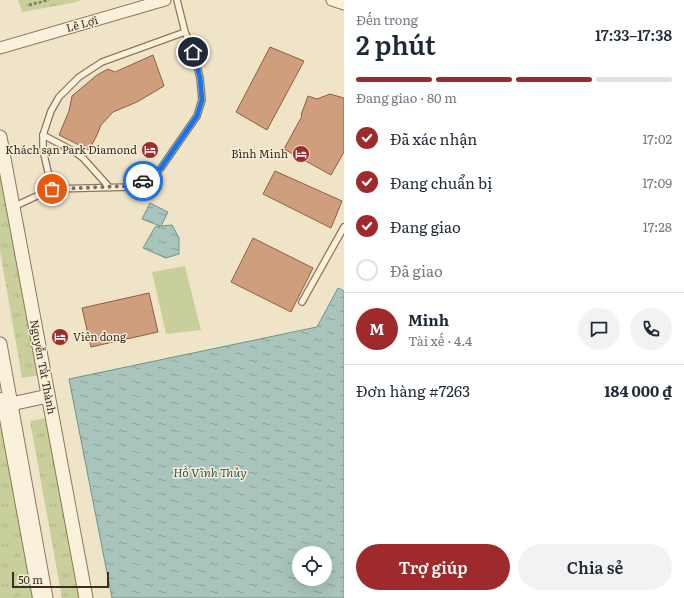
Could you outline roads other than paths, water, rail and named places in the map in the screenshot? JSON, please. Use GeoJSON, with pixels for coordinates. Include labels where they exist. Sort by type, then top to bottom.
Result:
{"type":"FeatureCollection","features":[{"type":"Feature","properties":{"kind":"street","name":"Lê Lợi"},"geometry":{"type":"LineString","coordinates":[[0,48],[165,0]]}},
{"type":"Feature","properties":{"kind":"street"},"geometry":{"type":"LineString","coordinates":[[332,0],[344,4]]}},
{"type":"Feature","properties":{"kind":"street","name":"Nguyễn Tất Thành"},"geometry":{"type":"LineString","coordinates":[[0,137],[86,598]]}},
{"type":"Feature","properties":{"kind":"street"},"geometry":{"type":"LineString","coordinates":[[0,344],[3,403],[37,598]]}},
{"type":"Feature","properties":{"kind":"street"},"geometry":{"type":"LineString","coordinates":[[3,403],[48,396]]}},
{"type":"Feature","properties":{"kind":"street"},"geometry":{"type":"LineString","coordinates":[[3,403],[46,598]]}},
{"type":"Feature","properties":{"kind":"lane"},"geometry":{"type":"LineString","coordinates":[[13,207],[52,189],[131,186],[146,180],[161,168],[197,116],[202,100],[200,78],[196,62],[185,32],[177,0]]}},
{"type":"Feature","properties":{"kind":"lane"},"geometry":{"type":"LineString","coordinates":[[52,189],[43,150],[43,135],[51,111],[59,97],[79,77],[102,62],[185,32]]}},
{"type":"Feature","properties":{"kind":"lane"},"geometry":{"type":"LineString","coordinates":[[43,135],[75,152],[83,158],[109,187]]}},
{"type":"Feature","properties":{"kind":"lane"},"geometry":{"type":"LineString","coordinates":[[302,302],[344,228]]}},
{"type":"Feature","properties":{"kind":"water"},"geometry":{"type":"Polygon","coordinates":[[[150,203],[168,212],[161,226],[172,225],[179,238],[179,254],[166,258],[143,248],[155,227],[160,226],[142,219],[150,203]]]}},
{"type":"Feature","properties":{"kind":"water","name":"Hồ Vĩnh Thủy"},"geometry":{"type":"Polygon","coordinates":[[[338,288],[344,291],[344,598],[112,598],[69,379],[317,327],[338,288]]]}},
{"type":"Feature","properties":{"kind":"place","name":"Khách sạn Park Diamond"},"geometry":{"type":"Point","coordinates":[150,150]}},
{"type":"Feature","properties":{"kind":"place","name":"Bình Minh"},"geometry":{"type":"Point","coordinates":[301,154]}},
{"type":"Feature","properties":{"kind":"place","name":"Viên dong"},"geometry":{"type":"Point","coordinates":[60,337]}}]}
